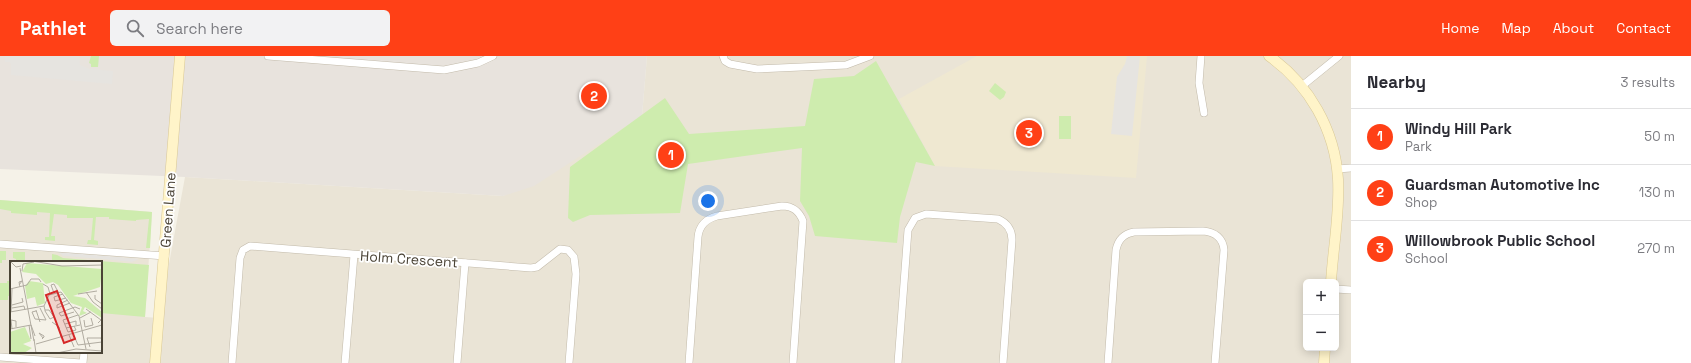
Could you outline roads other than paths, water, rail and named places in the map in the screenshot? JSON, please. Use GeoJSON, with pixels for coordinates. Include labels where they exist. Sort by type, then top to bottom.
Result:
{"type":"FeatureCollection","features":[{"type":"Feature","properties":{"kind":"street","name":"Green Lane"},"geometry":{"type":"LineString","coordinates":[[156,363],[180,56]]}},
{"type":"Feature","properties":{"kind":"street"},"geometry":{"type":"LineString","coordinates":[[268,56],[444,70],[478,63],[493,56]]}},
{"type":"Feature","properties":{"kind":"street"},"geometry":{"type":"LineString","coordinates":[[724,56],[725,61],[730,64],[757,69],[846,65],[870,56]]}},
{"type":"Feature","properties":{"kind":"street"},"geometry":{"type":"LineString","coordinates":[[1201,56],[1199,83],[1204,113]]}},
{"type":"Feature","properties":{"kind":"street"},"geometry":{"type":"LineString","coordinates":[[1269,56],[1283,67],[1302,86],[1316,108],[1326,128],[1333,148],[1337,169],[1337,203],[1331,279]]}},
{"type":"Feature","properties":{"kind":"street"},"geometry":{"type":"LineString","coordinates":[[1302,86],[1339,56]]}},
{"type":"Feature","properties":{"kind":"street"},"geometry":{"type":"LineString","coordinates":[[1337,169],[1351,168]]}},
{"type":"Feature","properties":{"kind":"street"},"geometry":{"type":"LineString","coordinates":[[688,363],[698,237],[701,228],[708,220],[717,216],[782,206],[790,207],[798,211],[803,221],[793,363]]}},
{"type":"Feature","properties":{"kind":"street"},"geometry":{"type":"LineString","coordinates":[[898,363],[908,230],[915,218],[926,214],[998,220],[1005,223],[1010,229],[1012,240],[1003,363]]}},
{"type":"Feature","properties":{"kind":"street"},"geometry":{"type":"LineString","coordinates":[[1108,363],[1116,250],[1119,241],[1126,234],[1134,232],[1203,231],[1212,232],[1219,237],[1224,250],[1216,363]]}},
{"type":"Feature","properties":{"kind":"street"},"geometry":{"type":"LineString","coordinates":[[0,244],[165,256]]}},
{"type":"Feature","properties":{"kind":"street","name":"Holm Crescent"},"geometry":{"type":"LineString","coordinates":[[232,363],[240,258],[244,250],[250,246],[531,268],[541,264],[554,252],[560,249],[568,250],[574,257],[576,274],[569,363]]}},
{"type":"Feature","properties":{"kind":"street"},"geometry":{"type":"LineString","coordinates":[[345,363],[354,254]]}},
{"type":"Feature","properties":{"kind":"street"},"geometry":{"type":"LineString","coordinates":[[457,363],[465,263]]}},
{"type":"Feature","properties":{"kind":"street"},"geometry":{"type":"LineString","coordinates":[[1339,289],[1351,290]]}},
{"type":"Feature","properties":{"kind":"street"},"geometry":{"type":"LineString","coordinates":[[1324,363],[1325,351]]}},
{"type":"Feature","properties":{"kind":"street"},"geometry":{"type":"LineString","coordinates":[[0,357],[82,363],[84,353]]}},
{"type":"Feature","properties":{"kind":"place","name":"Guardsman Automotive Inc"},"geometry":{"type":"Point","coordinates":[594,96]}},
{"type":"Feature","properties":{"kind":"place","name":"Willowbrook Public School"},"geometry":{"type":"Point","coordinates":[1029,133]}},
{"type":"Feature","properties":{"kind":"place","name":"Windy Hill Park"},"geometry":{"type":"Point","coordinates":[671,155]}}]}
